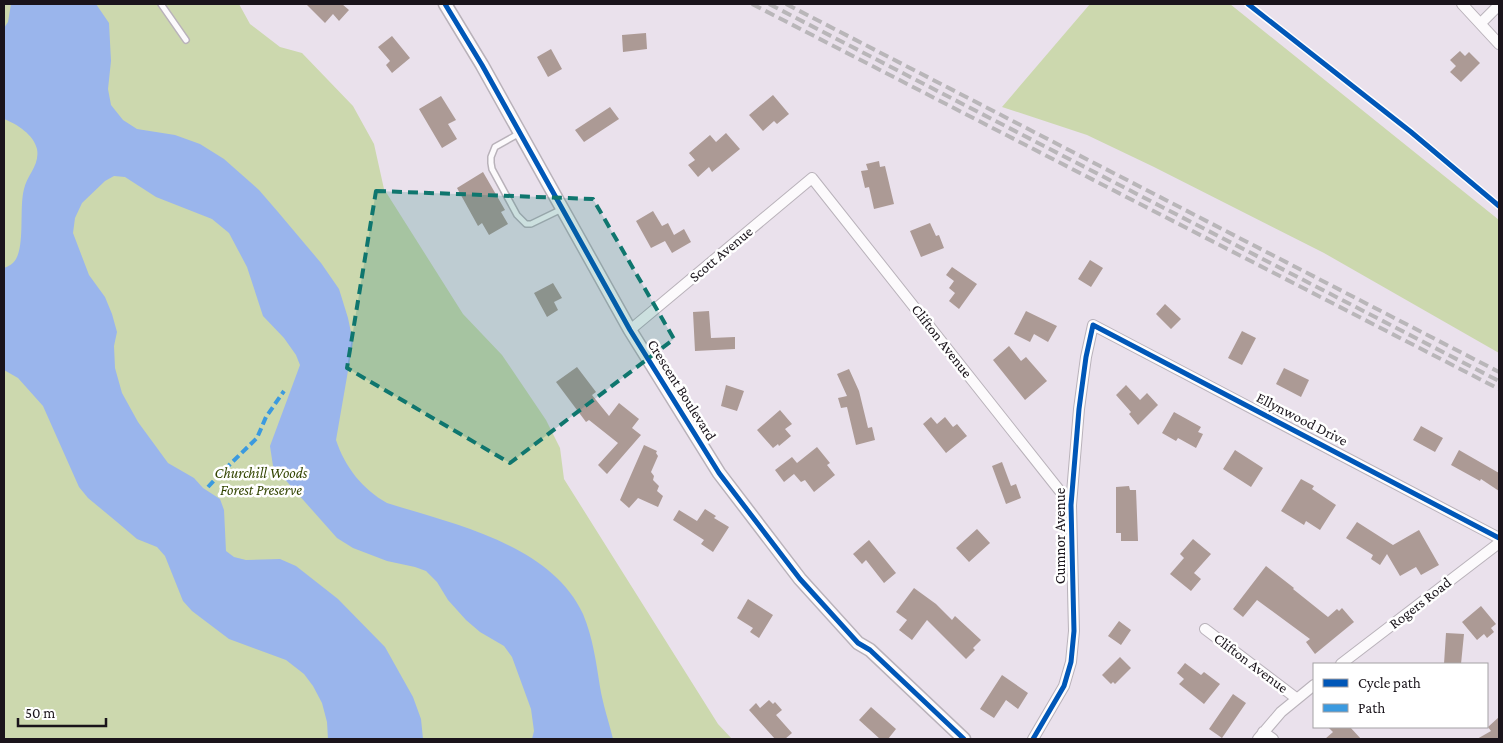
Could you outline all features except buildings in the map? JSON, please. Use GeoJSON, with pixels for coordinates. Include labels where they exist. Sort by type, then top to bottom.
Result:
{"type":"FeatureCollection","features":[{"type":"Feature","properties":{"kind":"street","name":"Crescent Boulevard"},"geometry":{"type":"LineString","coordinates":[[446,4],[630,330],[718,473],[800,579],[858,642],[870,650],[964,739]]}},
{"type":"Feature","properties":{"kind":"street"},"geometry":{"type":"LineString","coordinates":[[1462,4],[1499,44]]}},
{"type":"Feature","properties":{"kind":"street"},"geometry":{"type":"LineString","coordinates":[[1480,23],[1499,5]]}},
{"type":"Feature","properties":{"kind":"street","name":"Scott Avenue"},"geometry":{"type":"LineString","coordinates":[[630,330],[812,178]]}},
{"type":"Feature","properties":{"kind":"street","name":"Clifton Avenue"},"geometry":{"type":"LineString","coordinates":[[812,178],[1071,505]]}},
{"type":"Feature","properties":{"kind":"street","name":"Cumnor Avenue"},"geometry":{"type":"LineString","coordinates":[[1032,739],[1064,686],[1070,668],[1074,631],[1071,505],[1079,409],[1086,357],[1093,325]]}},
{"type":"Feature","properties":{"kind":"street","name":"Ellynwood Drive"},"geometry":{"type":"LineString","coordinates":[[1093,325],[1499,538]]}},
{"type":"Feature","properties":{"kind":"street","name":"Rogers Road"},"geometry":{"type":"LineString","coordinates":[[1342,663],[1499,542]]}},
{"type":"Feature","properties":{"kind":"street","name":"Clifton Avenue"},"geometry":{"type":"LineString","coordinates":[[1205,628],[1296,698]]}},
{"type":"Feature","properties":{"kind":"street"},"geometry":{"type":"LineString","coordinates":[[1273,739],[1261,735],[1281,712],[1313,685]]}},
{"type":"Feature","properties":{"kind":"lane"},"geometry":{"type":"LineString","coordinates":[[161,4],[186,40]]}},
{"type":"Feature","properties":{"kind":"lane"},"geometry":{"type":"LineString","coordinates":[[520,133],[495,147],[491,157],[492,169],[517,216],[526,224],[531,224],[562,208]]}},
{"type":"Feature","properties":{"kind":"highlighted area"},"geometry":{"type":"Polygon","coordinates":[[[376,191],[593,199],[674,339],[510,463],[347,368],[376,191]]]}},
{"type":"Feature","properties":{"kind":"green space","name":"Churchill Woods Forest Preserve"},"geometry":{"type":"Polygon","coordinates":[[[4,4],[239,4],[250,24],[280,47],[302,53],[353,106],[374,144],[384,189],[463,314],[502,355],[546,420],[560,448],[564,479],[718,724],[732,739],[4,739],[4,4]]]}},
{"type":"Feature","properties":{"kind":"green space"},"geometry":{"type":"Polygon","coordinates":[[[1090,4],[1230,4],[1499,220],[1499,353],[1324,253],[1154,167],[1087,135],[1002,107],[1090,4]]]}},
{"type":"Feature","properties":{"kind":"water"},"geometry":{"type":"Polygon","coordinates":[[[11,4],[96,4],[109,23],[111,61],[108,89],[111,105],[123,120],[137,129],[175,135],[200,144],[224,159],[259,190],[321,263],[339,289],[353,342],[336,440],[344,459],[362,484],[387,503],[441,519],[498,540],[548,570],[568,590],[583,614],[589,632],[601,694],[613,739],[532,739],[534,731],[531,709],[512,657],[504,646],[480,632],[466,620],[448,600],[437,582],[426,571],[387,561],[353,548],[337,538],[273,466],[270,446],[300,365],[296,355],[284,338],[263,316],[247,267],[229,233],[212,219],[156,197],[125,177],[114,176],[105,181],[82,203],[75,218],[73,233],[89,275],[105,297],[112,314],[117,332],[114,346],[115,368],[122,393],[138,422],[168,463],[194,478],[203,488],[220,499],[224,510],[226,551],[234,557],[246,560],[280,559],[296,566],[338,599],[385,647],[413,697],[421,719],[423,739],[328,739],[327,722],[322,703],[304,674],[286,660],[229,639],[192,611],[183,601],[165,556],[157,547],[137,539],[88,498],[79,487],[43,406],[18,378],[4,370],[4,268],[14,262],[19,252],[24,189],[37,160],[37,149],[29,135],[4,119],[4,28],[8,22],[11,4]]]}},
{"type":"Feature","properties":{"kind":"railway"},"geometry":{"type":"LineString","coordinates":[[752,4],[1499,389]]}},
{"type":"Feature","properties":{"kind":"railway"},"geometry":{"type":"LineString","coordinates":[[769,4],[1499,381]]}},
{"type":"Feature","properties":{"kind":"railway"},"geometry":{"type":"LineString","coordinates":[[786,4],[1499,372]]}},
{"type":"Feature","properties":{"kind":"marked path"},"geometry":{"type":"LineString","coordinates":[[208,487],[257,438],[266,417],[284,391]]}},
{"type":"Feature","properties":{"kind":"cycle path"},"geometry":{"type":"LineString","coordinates":[[445,4],[482,65],[630,330],[719,473],[800,579],[858,643],[870,650],[964,739]]}},
{"type":"Feature","properties":{"kind":"cycle path"},"geometry":{"type":"LineString","coordinates":[[1248,4],[1411,132],[1499,206]]}},
{"type":"Feature","properties":{"kind":"cycle path"},"geometry":{"type":"LineString","coordinates":[[1033,739],[1064,686],[1071,662],[1074,631],[1071,505],[1079,409],[1086,357],[1093,325],[1499,538]]}}]}
